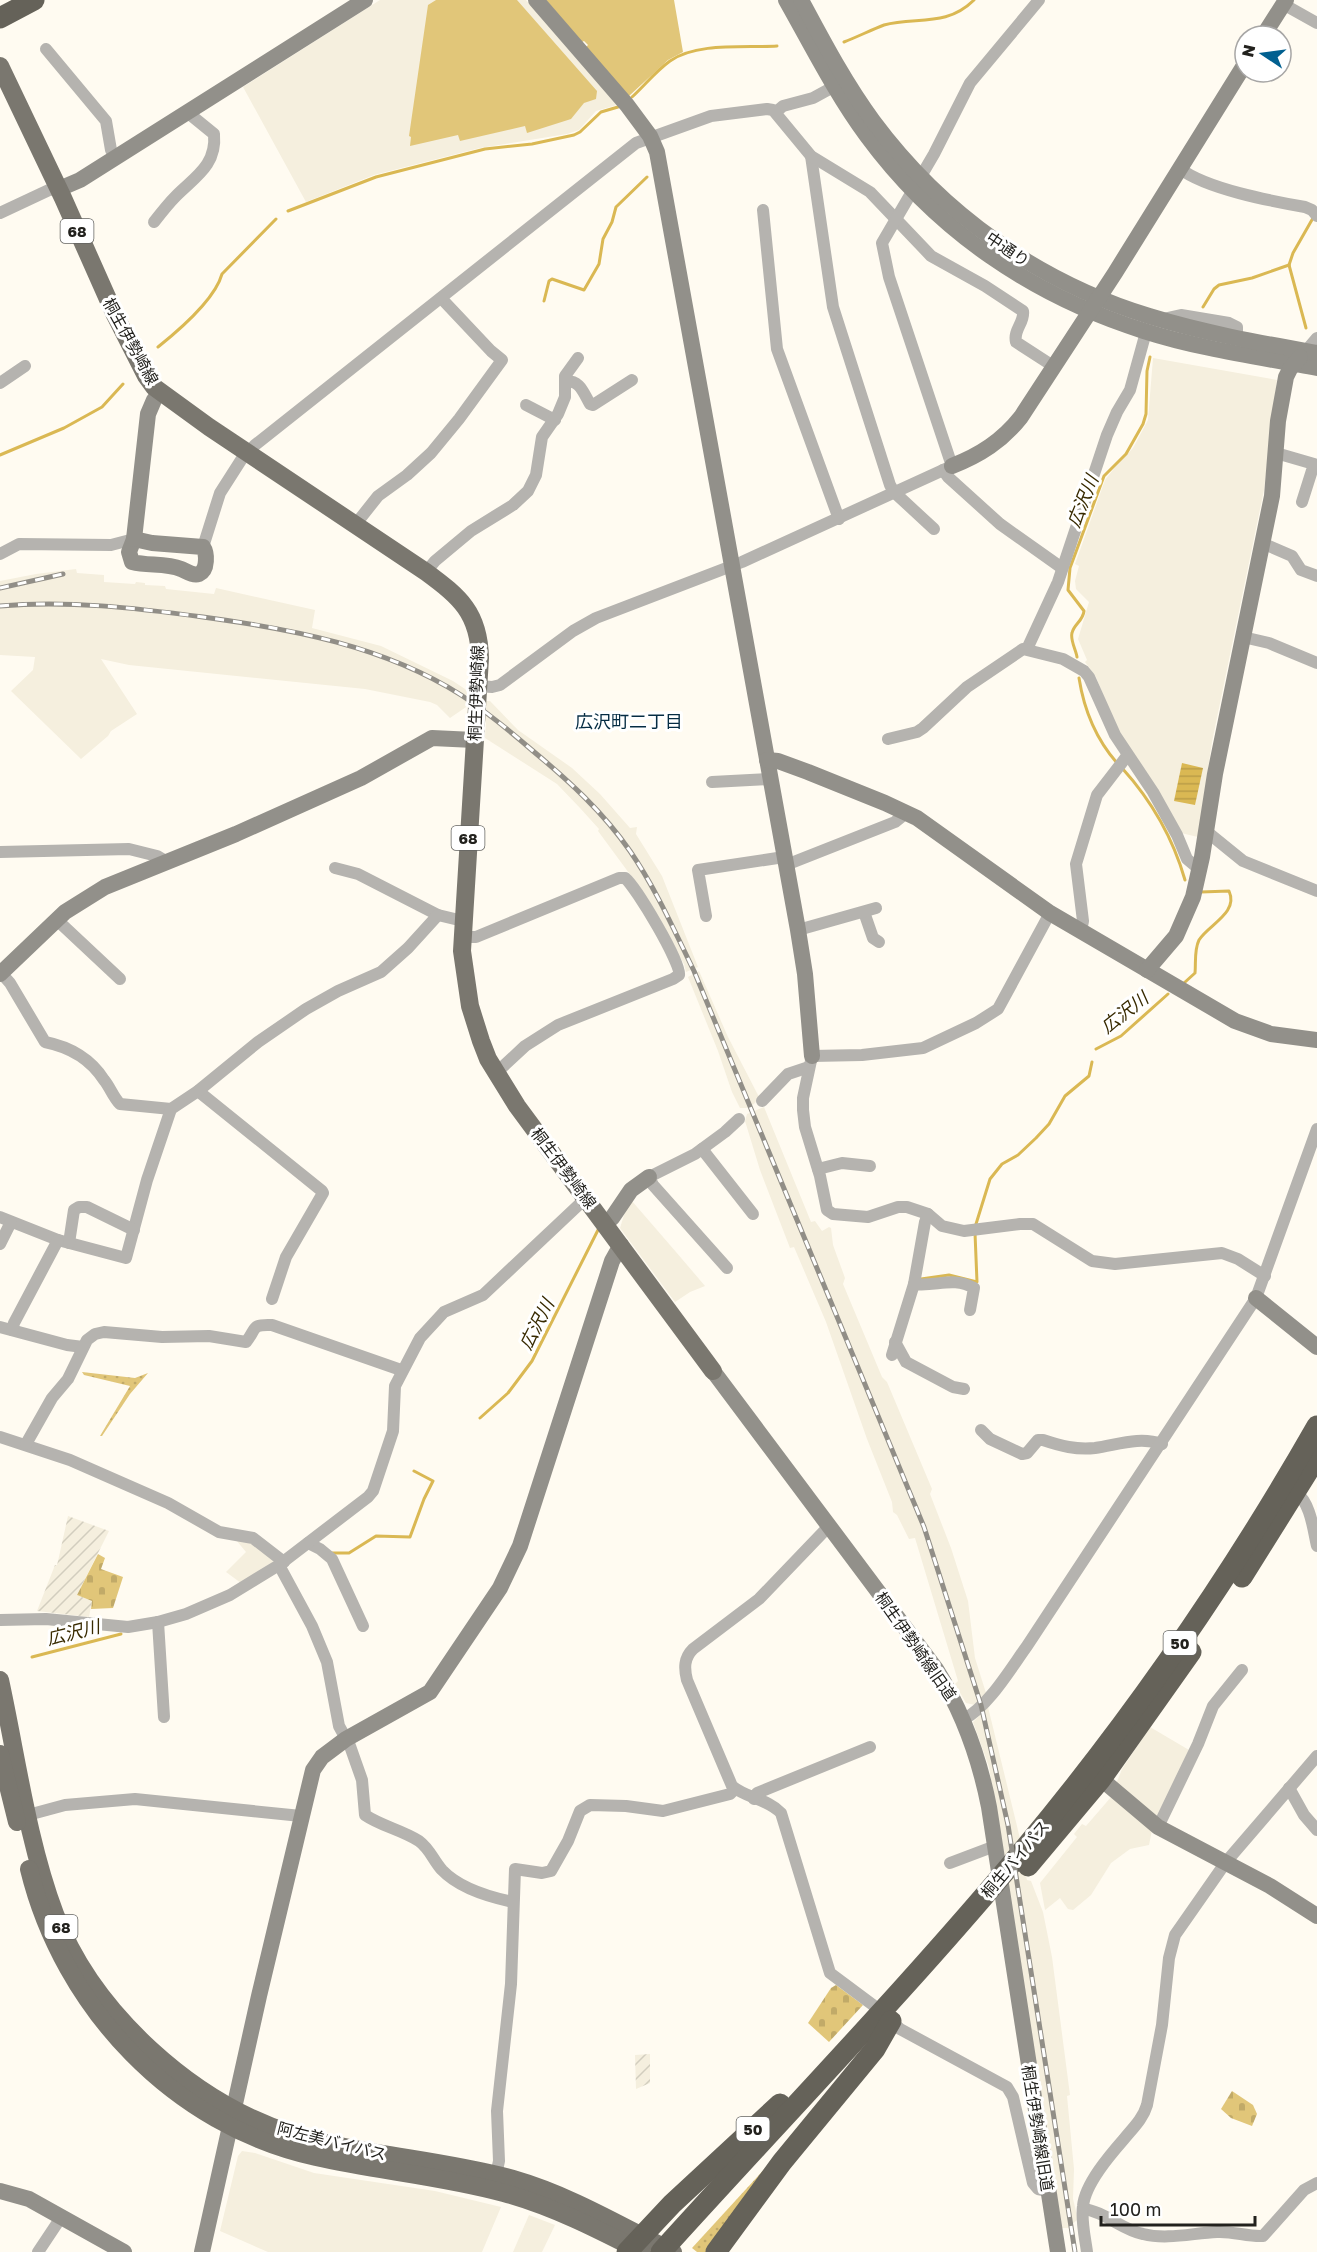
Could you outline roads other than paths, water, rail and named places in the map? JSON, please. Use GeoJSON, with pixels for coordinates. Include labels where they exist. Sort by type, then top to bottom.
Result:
{"type":"FeatureCollection","features":[{"type":"Feature","properties":{"kind":"highway"},"geometry":{"type":"LineString","coordinates":[[0,18],[34,0]]}},
{"type":"Feature","properties":{"kind":"highway","name":"桐生バイパス"},"geometry":{"type":"LineString","coordinates":[[1095,1774],[1204,1609],[1317,1426]]}},
{"type":"Feature","properties":{"kind":"highway","name":"桐生バイパス"},"geometry":{"type":"LineString","coordinates":[[674,2249],[989,1900],[1095,1774],[1179,1670],[1317,1457]]}},
{"type":"Feature","properties":{"kind":"highway","name":"50"},"geometry":{"type":"LineString","coordinates":[[635,2247],[819,2067],[857,2025],[886,2016]]}},
{"type":"Feature","properties":{"kind":"highway","name":"50"},"geometry":{"type":"LineString","coordinates":[[716,2252],[782,2162],[874,2049],[886,2016]]}},
{"type":"Feature","properties":{"kind":"main road","name":"桐生伊勢崎線"},"geometry":{"type":"LineString","coordinates":[[0,66],[59,189],[115,315],[146,376],[160,392],[452,591],[462,601],[472,617],[480,649],[462,951],[470,1006],[481,1041],[496,1073],[518,1106],[713,1371]]}},
{"type":"Feature","properties":{"kind":"main road","name":"阿左美バイパス"},"geometry":{"type":"LineString","coordinates":[[0,1680],[37,1854],[56,1915],[78,1959],[98,1990],[149,2048],[208,2093],[233,2117],[275,2145],[316,2157],[437,2178],[521,2198],[568,2216],[635,2247],[674,2249]]}},
{"type":"Feature","properties":{"kind":"main road","name":"阿左美バイパス"},"geometry":{"type":"LineString","coordinates":[[0,1754],[36,1898],[53,1938],[82,1992],[111,2032],[147,2068],[182,2096],[233,2117],[319,2141],[496,2175],[546,2190],[635,2247]]}},
{"type":"Feature","properties":{"kind":"street"},"geometry":{"type":"LineString","coordinates":[[0,213],[49,190],[71,186],[365,0]]}},
{"type":"Feature","properties":{"kind":"street"},"geometry":{"type":"LineString","coordinates":[[536,0],[609,84],[650,136],[657,152],[806,974],[810,1061],[803,1110],[805,1127],[818,1169],[825,1206],[829,1213],[868,1216],[898,1207],[907,1208],[928,1214],[942,1226],[964,1231],[1033,1224],[1092,1262],[1115,1264],[1222,1253],[1238,1259],[1265,1276]]}},
{"type":"Feature","properties":{"kind":"street","name":"中通り"},"geometry":{"type":"LineString","coordinates":[[786,0],[835,86],[883,156],[917,194],[950,225],[1013,273],[1094,305],[1237,337],[1306,356],[1317,368]]}},
{"type":"Feature","properties":{"kind":"street","name":"中通り"},"geometry":{"type":"LineString","coordinates":[[801,0],[862,105],[896,152],[927,186],[969,222],[1021,258],[1060,280],[1094,305]]}},
{"type":"Feature","properties":{"kind":"street"},"geometry":{"type":"LineString","coordinates":[[1039,0],[970,83],[931,159],[882,243],[883,255],[948,468],[948,477],[1000,524],[1062,568]]}},
{"type":"Feature","properties":{"kind":"street"},"geometry":{"type":"LineString","coordinates":[[1270,24],[1284,2],[1317,23]]}},
{"type":"Feature","properties":{"kind":"street"},"geometry":{"type":"LineString","coordinates":[[46,50],[106,121],[111,150],[116,158]]}},
{"type":"Feature","properties":{"kind":"street"},"geometry":{"type":"LineString","coordinates":[[478,687],[500,685],[580,626],[604,614],[732,566],[839,519],[976,455],[1002,438],[1021,417],[1094,305],[1233,83]]}},
{"type":"Feature","properties":{"kind":"street"},"geometry":{"type":"LineString","coordinates":[[776,112],[783,106],[813,98],[835,86]]}},
{"type":"Feature","properties":{"kind":"street"},"geometry":{"type":"LineString","coordinates":[[160,392],[148,414],[134,539],[129,552],[132,562],[179,568],[199,574],[203,570],[207,556],[203,547],[220,493],[247,452],[636,143],[650,136],[711,116],[767,109],[776,112],[811,156],[870,192],[899,213],[931,256],[985,285],[1023,311],[1024,316],[1015,335],[1016,342],[1053,366]]}},
{"type":"Feature","properties":{"kind":"street"},"geometry":{"type":"LineString","coordinates":[[154,222],[178,194],[195,181],[211,157],[214,134],[187,112]]}},
{"type":"Feature","properties":{"kind":"street"},"geometry":{"type":"LineString","coordinates":[[811,156],[833,307],[894,492],[934,529]]}},
{"type":"Feature","properties":{"kind":"street"},"geometry":{"type":"LineString","coordinates":[[1179,168],[1200,180],[1262,199],[1305,207],[1317,216]]}},
{"type":"Feature","properties":{"kind":"street"},"geometry":{"type":"LineString","coordinates":[[763,210],[777,349],[784,374],[839,519]]}},
{"type":"Feature","properties":{"kind":"street"},"geometry":{"type":"LineString","coordinates":[[355,525],[378,496],[407,475],[431,453],[502,360],[441,298]]}},
{"type":"Feature","properties":{"kind":"street"},"geometry":{"type":"LineString","coordinates":[[1094,305],[1146,332],[1306,356]]}},
{"type":"Feature","properties":{"kind":"street"},"geometry":{"type":"LineString","coordinates":[[1027,649],[1051,599],[1107,435],[1130,390],[1146,332]]}},
{"type":"Feature","properties":{"kind":"street"},"geometry":{"type":"LineString","coordinates":[[1147,970],[1172,941],[1193,897],[1200,870],[1215,774],[1272,496],[1278,421],[1286,377],[1306,356],[1317,338]]}},
{"type":"Feature","properties":{"kind":"street"},"geometry":{"type":"LineString","coordinates":[[426,572],[435,561],[471,531],[513,506],[523,496],[534,480],[542,437],[555,420],[565,397],[566,373],[578,358]]}},
{"type":"Feature","properties":{"kind":"street"},"geometry":{"type":"LineString","coordinates":[[0,383],[25,366]]}},
{"type":"Feature","properties":{"kind":"street"},"geometry":{"type":"LineString","coordinates":[[565,381],[573,381],[579,385],[590,404],[593,405],[632,380]]}},
{"type":"Feature","properties":{"kind":"street"},"geometry":{"type":"LineString","coordinates":[[526,405],[555,420]]}},
{"type":"Feature","properties":{"kind":"street"},"geometry":{"type":"LineString","coordinates":[[1276,453],[1314,464],[1302,502]]}},
{"type":"Feature","properties":{"kind":"street"},"geometry":{"type":"LineString","coordinates":[[0,554],[19,544],[111,545],[134,539],[152,543],[203,547]]}},
{"type":"Feature","properties":{"kind":"street"},"geometry":{"type":"LineString","coordinates":[[1262,543],[1292,556],[1301,570],[1317,576]]}},
{"type":"Feature","properties":{"kind":"street"},"geometry":{"type":"LineString","coordinates":[[1242,637],[1269,643],[1317,663]]}},
{"type":"Feature","properties":{"kind":"street"},"geometry":{"type":"LineString","coordinates":[[888,739],[917,732],[923,728],[967,687],[1017,652],[1027,649],[1064,659],[1084,671],[1093,685],[1115,735],[1121,763],[1153,792],[1177,835],[1187,859],[1200,870]]}},
{"type":"Feature","properties":{"kind":"street"},"geometry":{"type":"LineString","coordinates":[[171,1109],[120,1104],[100,1072],[87,1059],[66,1047],[45,1042],[10,982],[1,974],[78,902],[105,887],[236,834],[361,778],[432,738],[474,740]]}},
{"type":"Feature","properties":{"kind":"street"},"geometry":{"type":"LineString","coordinates":[[767,760],[778,761],[808,772],[906,813],[940,833],[1050,913],[1241,1024],[1271,1034],[1317,1040]]}},
{"type":"Feature","properties":{"kind":"street"},"geometry":{"type":"LineString","coordinates":[[1081,931],[1083,921],[1076,864],[1097,795],[1121,763]]}},
{"type":"Feature","properties":{"kind":"street"},"geometry":{"type":"LineString","coordinates":[[712,782],[770,779]]}},
{"type":"Feature","properties":{"kind":"street"},"geometry":{"type":"LineString","coordinates":[[705,916],[698,870],[785,861],[895,822],[906,813]]}},
{"type":"Feature","properties":{"kind":"street"},"geometry":{"type":"LineString","coordinates":[[1206,831],[1243,861],[1317,891]]}},
{"type":"Feature","properties":{"kind":"street"},"geometry":{"type":"LineString","coordinates":[[0,852],[123,848],[142,851],[167,862]]}},
{"type":"Feature","properties":{"kind":"street"},"geometry":{"type":"LineString","coordinates":[[335,868],[358,874],[476,937],[619,878],[625,878],[668,943],[680,969],[680,975],[558,1024],[525,1046],[496,1073]]}},
{"type":"Feature","properties":{"kind":"street"},"geometry":{"type":"LineString","coordinates":[[798,930],[870,910],[873,938],[879,942]]}},
{"type":"Feature","properties":{"kind":"street"},"geometry":{"type":"LineString","coordinates":[[762,1101],[788,1074],[810,1061],[923,1048],[976,1023],[998,1009],[1050,913]]}},
{"type":"Feature","properties":{"kind":"street"},"geometry":{"type":"LineString","coordinates":[[0,1244],[5,1220],[64,1241],[126,1258],[147,1180],[171,1109],[198,1091],[258,1042],[306,1009],[338,991],[381,972],[408,948],[438,915]]}},
{"type":"Feature","properties":{"kind":"street"},"geometry":{"type":"LineString","coordinates":[[57,920],[120,979]]}},
{"type":"Feature","properties":{"kind":"street"},"geometry":{"type":"LineString","coordinates":[[198,1091],[323,1193],[286,1257],[272,1299]]}},
{"type":"Feature","properties":{"kind":"street"},"geometry":{"type":"LineString","coordinates":[[605,1224],[612,1218],[631,1190],[702,1149],[739,1119]]}},
{"type":"Feature","properties":{"kind":"street"},"geometry":{"type":"LineString","coordinates":[[964,1719],[986,1700],[1027,1646],[1257,1298],[1317,1128]]}},
{"type":"Feature","properties":{"kind":"street"},"geometry":{"type":"LineString","coordinates":[[702,1149],[753,1215]]}},
{"type":"Feature","properties":{"kind":"street"},"geometry":{"type":"LineString","coordinates":[[818,1169],[842,1163],[870,1166]]}},
{"type":"Feature","properties":{"kind":"street"},"geometry":{"type":"LineString","coordinates":[[649,1178],[727,1268]]}},
{"type":"Feature","properties":{"kind":"street"},"geometry":{"type":"LineString","coordinates":[[0,1620],[46,1619],[128,1627],[158,1622],[220,1600],[282,1563],[373,1491],[391,1437],[395,1386],[401,1370],[420,1338],[444,1312],[483,1295],[586,1198]]}},
{"type":"Feature","properties":{"kind":"street"},"geometry":{"type":"LineString","coordinates":[[6,1329],[14,1323],[64,1241],[74,1210],[79,1207],[87,1208],[134,1230]]}},
{"type":"Feature","properties":{"kind":"street"},"geometry":{"type":"LineString","coordinates":[[928,1214],[914,1284],[893,1348],[906,1362],[953,1387],[964,1389]]}},
{"type":"Feature","properties":{"kind":"street"},"geometry":{"type":"LineString","coordinates":[[202,2252],[311,1777],[322,1757],[345,1739],[430,1692],[500,1588],[520,1546],[612,1261],[621,1245]]}},
{"type":"Feature","properties":{"kind":"street"},"geometry":{"type":"LineString","coordinates":[[914,1284],[953,1281],[968,1285],[974,1288],[970,1310]]}},
{"type":"Feature","properties":{"kind":"street"},"geometry":{"type":"LineString","coordinates":[[1257,1298],[1317,1347]]}},
{"type":"Feature","properties":{"kind":"street"},"geometry":{"type":"LineString","coordinates":[[26,1444],[52,1398],[68,1379],[83,1347],[91,1337],[104,1332],[166,1337],[209,1336],[246,1342],[254,1327],[261,1324],[272,1325],[401,1370]]}},
{"type":"Feature","properties":{"kind":"street"},"geometry":{"type":"LineString","coordinates":[[6,1329],[83,1347]]}},
{"type":"Feature","properties":{"kind":"street","name":"桐生伊勢崎線旧道"},"geometry":{"type":"LineString","coordinates":[[713,1371],[936,1669],[964,1719],[984,1780],[1058,2252]]}},
{"type":"Feature","properties":{"kind":"street"},"geometry":{"type":"LineString","coordinates":[[981,1430],[990,1439],[1022,1454],[1026,1453],[1038,1440],[1076,1449],[1096,1448],[1122,1441],[1162,1444]]}},
{"type":"Feature","properties":{"kind":"street"},"geometry":{"type":"LineString","coordinates":[[0,1437],[70,1460],[168,1503],[219,1532],[253,1538],[282,1563],[322,1649],[331,1675],[339,1726],[362,1780],[365,1815],[418,1841],[430,1851],[440,1868],[455,1880],[488,1896],[513,1902]]}},
{"type":"Feature","properties":{"kind":"street"},"geometry":{"type":"LineString","coordinates":[[1296,1492],[1304,1500],[1317,1546]]}},
{"type":"Feature","properties":{"kind":"street"},"geometry":{"type":"LineString","coordinates":[[830,1525],[759,1599],[693,1649],[686,1658],[687,1680],[728,1778],[735,1789],[771,1805],[781,1813],[830,1973],[900,2029],[1007,2087],[1012,2097],[1033,2183],[1038,2190],[1048,2191]]}},
{"type":"Feature","properties":{"kind":"street"},"geometry":{"type":"LineString","coordinates":[[308,1543],[332,1559],[363,1626]]}},
{"type":"Feature","properties":{"kind":"street"},"geometry":{"type":"LineString","coordinates":[[158,1622],[164,1717]]}},
{"type":"Feature","properties":{"kind":"street"},"geometry":{"type":"LineString","coordinates":[[1158,1827],[1213,1707],[1242,1670]]}},
{"type":"Feature","properties":{"kind":"street"},"geometry":{"type":"LineString","coordinates":[[754,1799],[757,1793],[870,1747]]}},
{"type":"Feature","properties":{"kind":"street"},"geometry":{"type":"LineString","coordinates":[[1087,2252],[1083,2209],[1085,2199],[1097,2175],[1145,2111],[1162,2025],[1172,1943],[1181,1925],[1226,1862],[1317,1756]]}},
{"type":"Feature","properties":{"kind":"street"},"geometry":{"type":"LineString","coordinates":[[1095,1774],[1158,1827],[1226,1862],[1317,1916]]}},
{"type":"Feature","properties":{"kind":"street"},"geometry":{"type":"LineString","coordinates":[[1289,1788],[1304,1815],[1317,1830]]}},
{"type":"Feature","properties":{"kind":"street"},"geometry":{"type":"LineString","coordinates":[[496,2175],[499,2161],[497,2111],[511,1984],[515,1869],[542,1873],[551,1871],[568,1841],[580,1811],[590,1805],[626,1806],[663,1811],[730,1794],[735,1789]]}},
{"type":"Feature","properties":{"kind":"street"},"geometry":{"type":"LineString","coordinates":[[28,1815],[64,1805],[135,1799],[302,1816]]}},
{"type":"Feature","properties":{"kind":"street"},"geometry":{"type":"LineString","coordinates":[[950,1863],[995,1846]]}},
{"type":"Feature","properties":{"kind":"street"},"geometry":{"type":"LineString","coordinates":[[1083,2209],[1134,2232],[1147,2235],[1171,2236],[1222,2232],[1261,2236],[1267,2233],[1308,2187],[1317,2183]]}},
{"type":"Feature","properties":{"kind":"street"},"geometry":{"type":"LineString","coordinates":[[0,2191],[29,2199],[124,2252]]}},
{"type":"Feature","properties":{"kind":"street"},"geometry":{"type":"LineString","coordinates":[[38,2252],[62,2216]]}},
{"type":"Feature","properties":{"kind":"waterway"},"geometry":{"type":"LineString","coordinates":[[844,42],[896,22],[941,18],[963,9],[974,0]]}},
{"type":"Feature","properties":{"kind":"waterway"},"geometry":{"type":"LineString","coordinates":[[632,97],[665,65],[681,55],[707,48],[777,46]]}},
{"type":"Feature","properties":{"kind":"waterway"},"geometry":{"type":"LineString","coordinates":[[288,211],[376,177],[485,149],[532,144],[574,135],[601,112],[618,107]]}},
{"type":"Feature","properties":{"kind":"waterway"},"geometry":{"type":"LineString","coordinates":[[544,301],[549,281],[552,279],[584,290],[599,264],[603,239],[612,222],[616,207],[647,177]]}},
{"type":"Feature","properties":{"kind":"waterway","name":"広沢川"},"geometry":{"type":"LineString","coordinates":[[1289,265],[1293,253],[1313,218]]}},
{"type":"Feature","properties":{"kind":"waterway"},"geometry":{"type":"LineString","coordinates":[[158,347],[195,314],[212,294],[222,274],[276,219]]}},
{"type":"Feature","properties":{"kind":"waterway"},"geometry":{"type":"LineString","coordinates":[[1289,265],[1306,328]]}},
{"type":"Feature","properties":{"kind":"waterway","name":"広沢川"},"geometry":{"type":"LineString","coordinates":[[1203,307],[1219,285],[1252,278],[1289,265]]}},
{"type":"Feature","properties":{"kind":"waterway","name":"広沢川"},"geometry":{"type":"LineString","coordinates":[[1077,657],[1072,642],[1072,633],[1084,611],[1068,590],[1070,568],[1104,476],[1126,454],[1143,424],[1146,414],[1147,371],[1150,357]]}},
{"type":"Feature","properties":{"kind":"waterway"},"geometry":{"type":"LineString","coordinates":[[0,455],[64,428],[102,407],[123,384]]}},
{"type":"Feature","properties":{"kind":"waterway","name":"広沢川"},"geometry":{"type":"LineString","coordinates":[[1079,678],[1092,724],[1117,763]]}},
{"type":"Feature","properties":{"kind":"waterway","name":"広沢川"},"geometry":{"type":"LineString","coordinates":[[1122,768],[1152,806],[1160,820],[1185,880]]}},
{"type":"Feature","properties":{"kind":"waterway","name":"広沢川"},"geometry":{"type":"LineString","coordinates":[[1184,983],[1195,973],[1199,940],[1230,906],[1229,891],[1201,892]]}},
{"type":"Feature","properties":{"kind":"waterway","name":"広沢川"},"geometry":{"type":"LineString","coordinates":[[1096,1049],[1121,1036],[1168,994]]}},
{"type":"Feature","properties":{"kind":"waterway"},"geometry":{"type":"LineString","coordinates":[[976,1224],[990,1179],[1002,1164],[1018,1155],[1049,1124],[1065,1096],[1089,1076],[1092,1062]]}},
{"type":"Feature","properties":{"kind":"waterway","name":"広沢川"},"geometry":{"type":"LineString","coordinates":[[480,1418],[508,1393],[532,1361],[598,1230]]}},
{"type":"Feature","properties":{"kind":"waterway"},"geometry":{"type":"LineString","coordinates":[[921,1279],[949,1275],[977,1282],[975,1233]]}},
{"type":"Feature","properties":{"kind":"waterway"},"geometry":{"type":"LineString","coordinates":[[332,1553],[349,1553],[376,1536],[410,1537],[433,1481],[414,1471]]}},
{"type":"Feature","properties":{"kind":"waterway","name":"広沢川"},"geometry":{"type":"LineString","coordinates":[[32,1657],[121,1634]]}},
{"type":"Feature","properties":{"kind":"railway"},"geometry":{"type":"LineString","coordinates":[[0,588],[63,574]]}},
{"type":"Feature","properties":{"kind":"railway"},"geometry":{"type":"LineString","coordinates":[[0,606],[25,604],[102,606],[236,622],[336,642],[401,664],[461,695],[507,729],[585,798],[609,823],[630,851],[656,895],[694,971],[924,1527],[981,1705],[1008,1825],[1075,2252]]}},
{"type":"Feature","properties":{"kind":"district","name":"広沢町二丁目"},"geometry":{"type":"Point","coordinates":[629,721]}}]}
